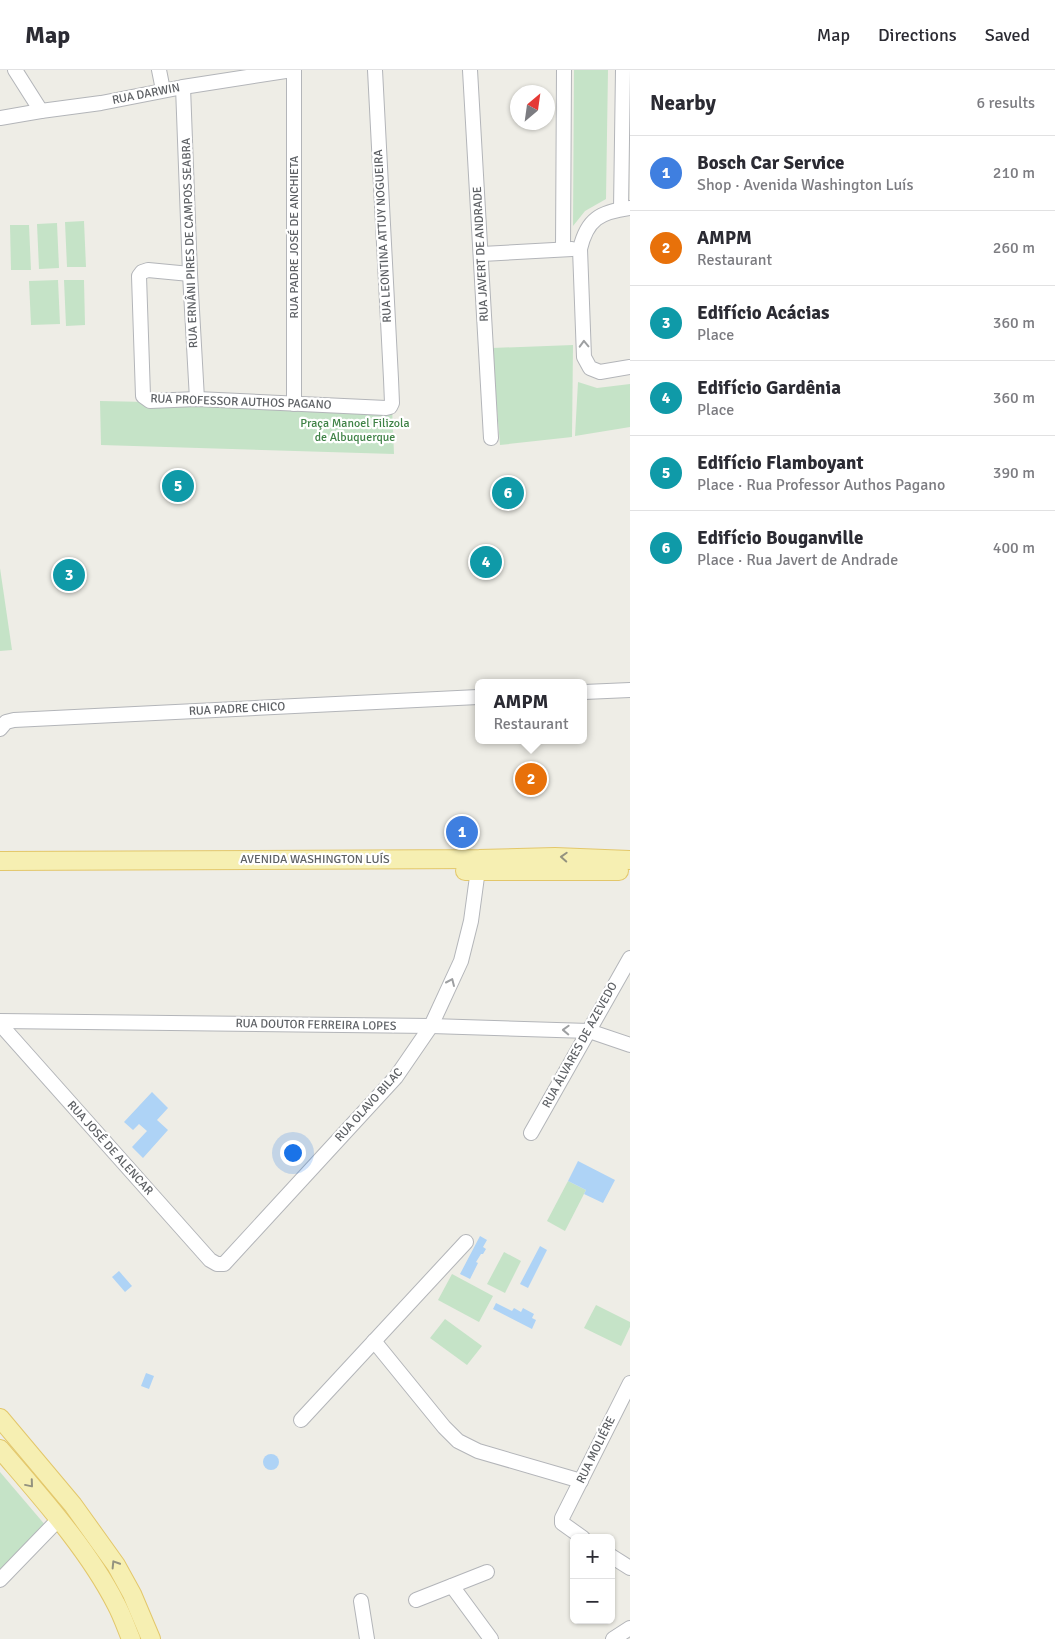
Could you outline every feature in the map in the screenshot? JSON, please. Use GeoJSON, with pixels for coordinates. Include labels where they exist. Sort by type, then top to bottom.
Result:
{"type":"FeatureCollection","features":[{"type":"Feature","properties":{"kind":"main road","name":"AVENIDA WASHINGTON LUÍS"},"geometry":{"type":"LineString","coordinates":[[0,873],[479,865],[556,857],[630,860]]}},
{"type":"Feature","properties":{"kind":"main road","name":"AVENIDA WASHINGTON LUÍS"},"geometry":{"type":"LineString","coordinates":[[0,861],[479,865],[630,872]]}},
{"type":"Feature","properties":{"kind":"main road"},"geometry":{"type":"LineString","coordinates":[[0,1418],[74,1505],[116,1564],[151,1639]]}},
{"type":"Feature","properties":{"kind":"main road"},"geometry":{"type":"LineString","coordinates":[[0,1449],[60,1519],[99,1575],[116,1604],[125,1635]]}},
{"type":"Feature","properties":{"kind":"street"},"geometry":{"type":"LineString","coordinates":[[15,70],[41,110]]}},
{"type":"Feature","properties":{"kind":"street"},"geometry":{"type":"LineString","coordinates":[[159,70],[163,90]]}},
{"type":"Feature","properties":{"kind":"street","name":"RUA DARWIN"},"geometry":{"type":"LineString","coordinates":[[0,118],[41,110],[101,103],[163,90],[293,70]]}},
{"type":"Feature","properties":{"kind":"street","name":"RUA PADRE JOSÉ DE ANCHIETA"},"geometry":{"type":"LineString","coordinates":[[293,70],[294,404]]}},
{"type":"Feature","properties":{"kind":"street","name":"RUA LEONTINA ATTUY NOGUEIRA"},"geometry":{"type":"LineString","coordinates":[[375,70],[392,403]]}},
{"type":"Feature","properties":{"kind":"street","name":"RUA JAVERT DE ANDRADE"},"geometry":{"type":"LineString","coordinates":[[470,70],[491,438]]}},
{"type":"Feature","properties":{"kind":"street"},"geometry":{"type":"LineString","coordinates":[[563,249],[564,70]]}},
{"type":"Feature","properties":{"kind":"street"},"geometry":{"type":"LineString","coordinates":[[623,70],[625,209],[596,218],[583,234],[580,249],[584,357],[590,368],[600,372],[630,367]]}},
{"type":"Feature","properties":{"kind":"street","name":"RUA ERNÂNI PIRES DE CAMPOS SEABRA"},"geometry":{"type":"LineString","coordinates":[[183,87],[197,399]]}},
{"type":"Feature","properties":{"kind":"street"},"geometry":{"type":"LineString","coordinates":[[482,254],[580,249]]}},
{"type":"Feature","properties":{"kind":"street","name":"RUA PROFESSOR AUTHOS PAGANO"},"geometry":{"type":"LineString","coordinates":[[190,274],[148,270],[142,272],[139,276],[144,396],[150,401],[197,399],[386,408],[390,407],[392,403]]}},
{"type":"Feature","properties":{"kind":"street"},"geometry":{"type":"LineString","coordinates":[[587,692],[630,690]]}},
{"type":"Feature","properties":{"kind":"street","name":"RUA PADRE CHICO"},"geometry":{"type":"LineString","coordinates":[[0,728],[6,722],[14,720],[475,698]]}},
{"type":"Feature","properties":{"kind":"street","name":"RUA OLAVO BILAC"},"geometry":{"type":"LineString","coordinates":[[224,1264],[396,1077],[431,1026],[461,962],[472,921],[479,865]]}},
{"type":"Feature","properties":{"kind":"street","name":"RUA ÁLVARES DE AZEVEDO"},"geometry":{"type":"LineString","coordinates":[[531,1133],[630,958]]}},
{"type":"Feature","properties":{"kind":"street","name":"RUA DOUTOR FERREIRA LOPES"},"geometry":{"type":"LineString","coordinates":[[0,1023],[431,1026],[588,1031],[630,1045]]}},
{"type":"Feature","properties":{"kind":"street","name":"RUA JOSÉ DE ALENCAR"},"geometry":{"type":"LineString","coordinates":[[0,1023],[210,1260],[217,1264],[224,1264]]}},
{"type":"Feature","properties":{"kind":"street"},"geometry":{"type":"LineString","coordinates":[[301,1420],[466,1242]]}},
{"type":"Feature","properties":{"kind":"street"},"geometry":{"type":"LineString","coordinates":[[374,1341],[444,1427],[458,1441],[478,1451],[581,1481]]}},
{"type":"Feature","properties":{"kind":"street","name":"RUA MOLIÉRE"},"geometry":{"type":"LineString","coordinates":[[577,1534],[562,1523],[562,1518],[630,1383]]}},
{"type":"Feature","properties":{"kind":"street"},"geometry":{"type":"LineString","coordinates":[[0,1580],[60,1519]]}},
{"type":"Feature","properties":{"kind":"street"},"geometry":{"type":"LineString","coordinates":[[615,1559],[630,1568]]}},
{"type":"Feature","properties":{"kind":"street"},"geometry":{"type":"LineString","coordinates":[[416,1600],[488,1572]]}},
{"type":"Feature","properties":{"kind":"street"},"geometry":{"type":"LineString","coordinates":[[452,1586],[490,1639]]}},
{"type":"Feature","properties":{"kind":"street"},"geometry":{"type":"LineString","coordinates":[[362,1601],[367,1639]]}},
{"type":"Feature","properties":{"kind":"street"},"geometry":{"type":"LineString","coordinates":[[125,1635],[137,1607]]}},
{"type":"Feature","properties":{"kind":"street"},"geometry":{"type":"LineString","coordinates":[[613,1639],[630,1628]]}},
{"type":"Feature","properties":{"kind":"green space"},"geometry":{"type":"Polygon","coordinates":[[[574,70],[608,70],[606,199],[585,211],[573,226],[574,70]]]}},
{"type":"Feature","properties":{"kind":"green space"},"geometry":{"type":"Polygon","coordinates":[[[84,221],[86,267],[67,267],[65,222],[84,221]]]}},
{"type":"Feature","properties":{"kind":"green space"},"geometry":{"type":"Polygon","coordinates":[[[57,223],[59,268],[39,269],[37,224],[57,223]]]}},
{"type":"Feature","properties":{"kind":"green space"},"geometry":{"type":"Polygon","coordinates":[[[10,225],[29,225],[31,270],[11,270],[10,225]]]}},
{"type":"Feature","properties":{"kind":"green space"},"geometry":{"type":"Polygon","coordinates":[[[58,280],[60,324],[31,325],[29,281],[58,280]]]}},
{"type":"Feature","properties":{"kind":"green space"},"geometry":{"type":"Polygon","coordinates":[[[64,280],[84,280],[85,325],[66,326],[64,280]]]}},
{"type":"Feature","properties":{"kind":"green space"},"geometry":{"type":"Polygon","coordinates":[[[573,345],[572,437],[500,445],[492,348],[573,345]]]}},
{"type":"Feature","properties":{"kind":"green space"},"geometry":{"type":"Polygon","coordinates":[[[578,382],[597,388],[630,384],[630,427],[575,436],[578,382]]]}},
{"type":"Feature","properties":{"kind":"green space","name":"Praça Manoel Filizola de Albuquerque"},"geometry":{"type":"Polygon","coordinates":[[[100,401],[392,407],[394,454],[101,445],[100,401]]]}},
{"type":"Feature","properties":{"kind":"green space"},"geometry":{"type":"Polygon","coordinates":[[[0,568],[12,650],[0,651],[0,568]]]}},
{"type":"Feature","properties":{"kind":"green space"},"geometry":{"type":"Polygon","coordinates":[[[568,1181],[586,1190],[565,1231],[547,1221],[568,1181]]]}},
{"type":"Feature","properties":{"kind":"green space"},"geometry":{"type":"Polygon","coordinates":[[[504,1252],[521,1261],[505,1293],[487,1284],[504,1252]]]}},
{"type":"Feature","properties":{"kind":"green space"},"geometry":{"type":"Polygon","coordinates":[[[452,1274],[493,1296],[479,1322],[438,1300],[452,1274]]]}},
{"type":"Feature","properties":{"kind":"green space"},"geometry":{"type":"Polygon","coordinates":[[[596,1305],[630,1322],[630,1327],[621,1346],[584,1328],[596,1305]]]}},
{"type":"Feature","properties":{"kind":"green space"},"geometry":{"type":"Polygon","coordinates":[[[445,1319],[482,1346],[467,1365],[430,1338],[445,1319]]]}},
{"type":"Feature","properties":{"kind":"green space"},"geometry":{"type":"Polygon","coordinates":[[[0,1472],[46,1526],[0,1573],[0,1472]]]}},
{"type":"Feature","properties":{"kind":"water"},"geometry":{"type":"Polygon","coordinates":[[[152,1092],[168,1108],[157,1120],[168,1130],[143,1158],[132,1147],[147,1131],[139,1124],[133,1130],[124,1122],[152,1092]]]}},
{"type":"Feature","properties":{"kind":"water"},"geometry":{"type":"Polygon","coordinates":[[[578,1161],[615,1180],[603,1203],[584,1194],[586,1190],[568,1181],[578,1161]]]}},
{"type":"Feature","properties":{"kind":"water"},"geometry":{"type":"Polygon","coordinates":[[[480,1236],[487,1240],[483,1247],[486,1249],[476,1262],[478,1263],[470,1279],[460,1274],[480,1236]]]}},
{"type":"Feature","properties":{"kind":"water"},"geometry":{"type":"Polygon","coordinates":[[[540,1246],[547,1250],[528,1288],[520,1284],[540,1246]]]}},
{"type":"Feature","properties":{"kind":"water"},"geometry":{"type":"Polygon","coordinates":[[[119,1271],[132,1286],[125,1292],[112,1277],[119,1271]]]}},
{"type":"Feature","properties":{"kind":"water"},"geometry":{"type":"Polygon","coordinates":[[[496,1303],[512,1311],[514,1308],[521,1312],[523,1308],[534,1314],[532,1318],[536,1320],[532,1329],[493,1309],[496,1303]]]}},
{"type":"Feature","properties":{"kind":"water"},"geometry":{"type":"Polygon","coordinates":[[[146,1373],[154,1376],[149,1389],[141,1386],[146,1373]]]}},
{"type":"Feature","properties":{"kind":"water"},"geometry":{"type":"Polygon","coordinates":[[[268,1454],[274,1454],[279,1459],[277,1468],[268,1470],[263,1465],[263,1459],[268,1454]]]}},
{"type":"Feature","properties":{"kind":"place","name":"Edifício Flamboyant"},"geometry":{"type":"Point","coordinates":[178,486]}},
{"type":"Feature","properties":{"kind":"place","name":"Edifício Bouganville"},"geometry":{"type":"Point","coordinates":[508,493]}},
{"type":"Feature","properties":{"kind":"place","name":"Edifício Gardênia"},"geometry":{"type":"Point","coordinates":[486,562]}},
{"type":"Feature","properties":{"kind":"place","name":"Edifício Acácias"},"geometry":{"type":"Point","coordinates":[69,575]}},
{"type":"Feature","properties":{"kind":"place","name":"AMPM"},"geometry":{"type":"Point","coordinates":[531,779]}},
{"type":"Feature","properties":{"kind":"place","name":"Bosch Car Service"},"geometry":{"type":"Point","coordinates":[462,832]}}]}
